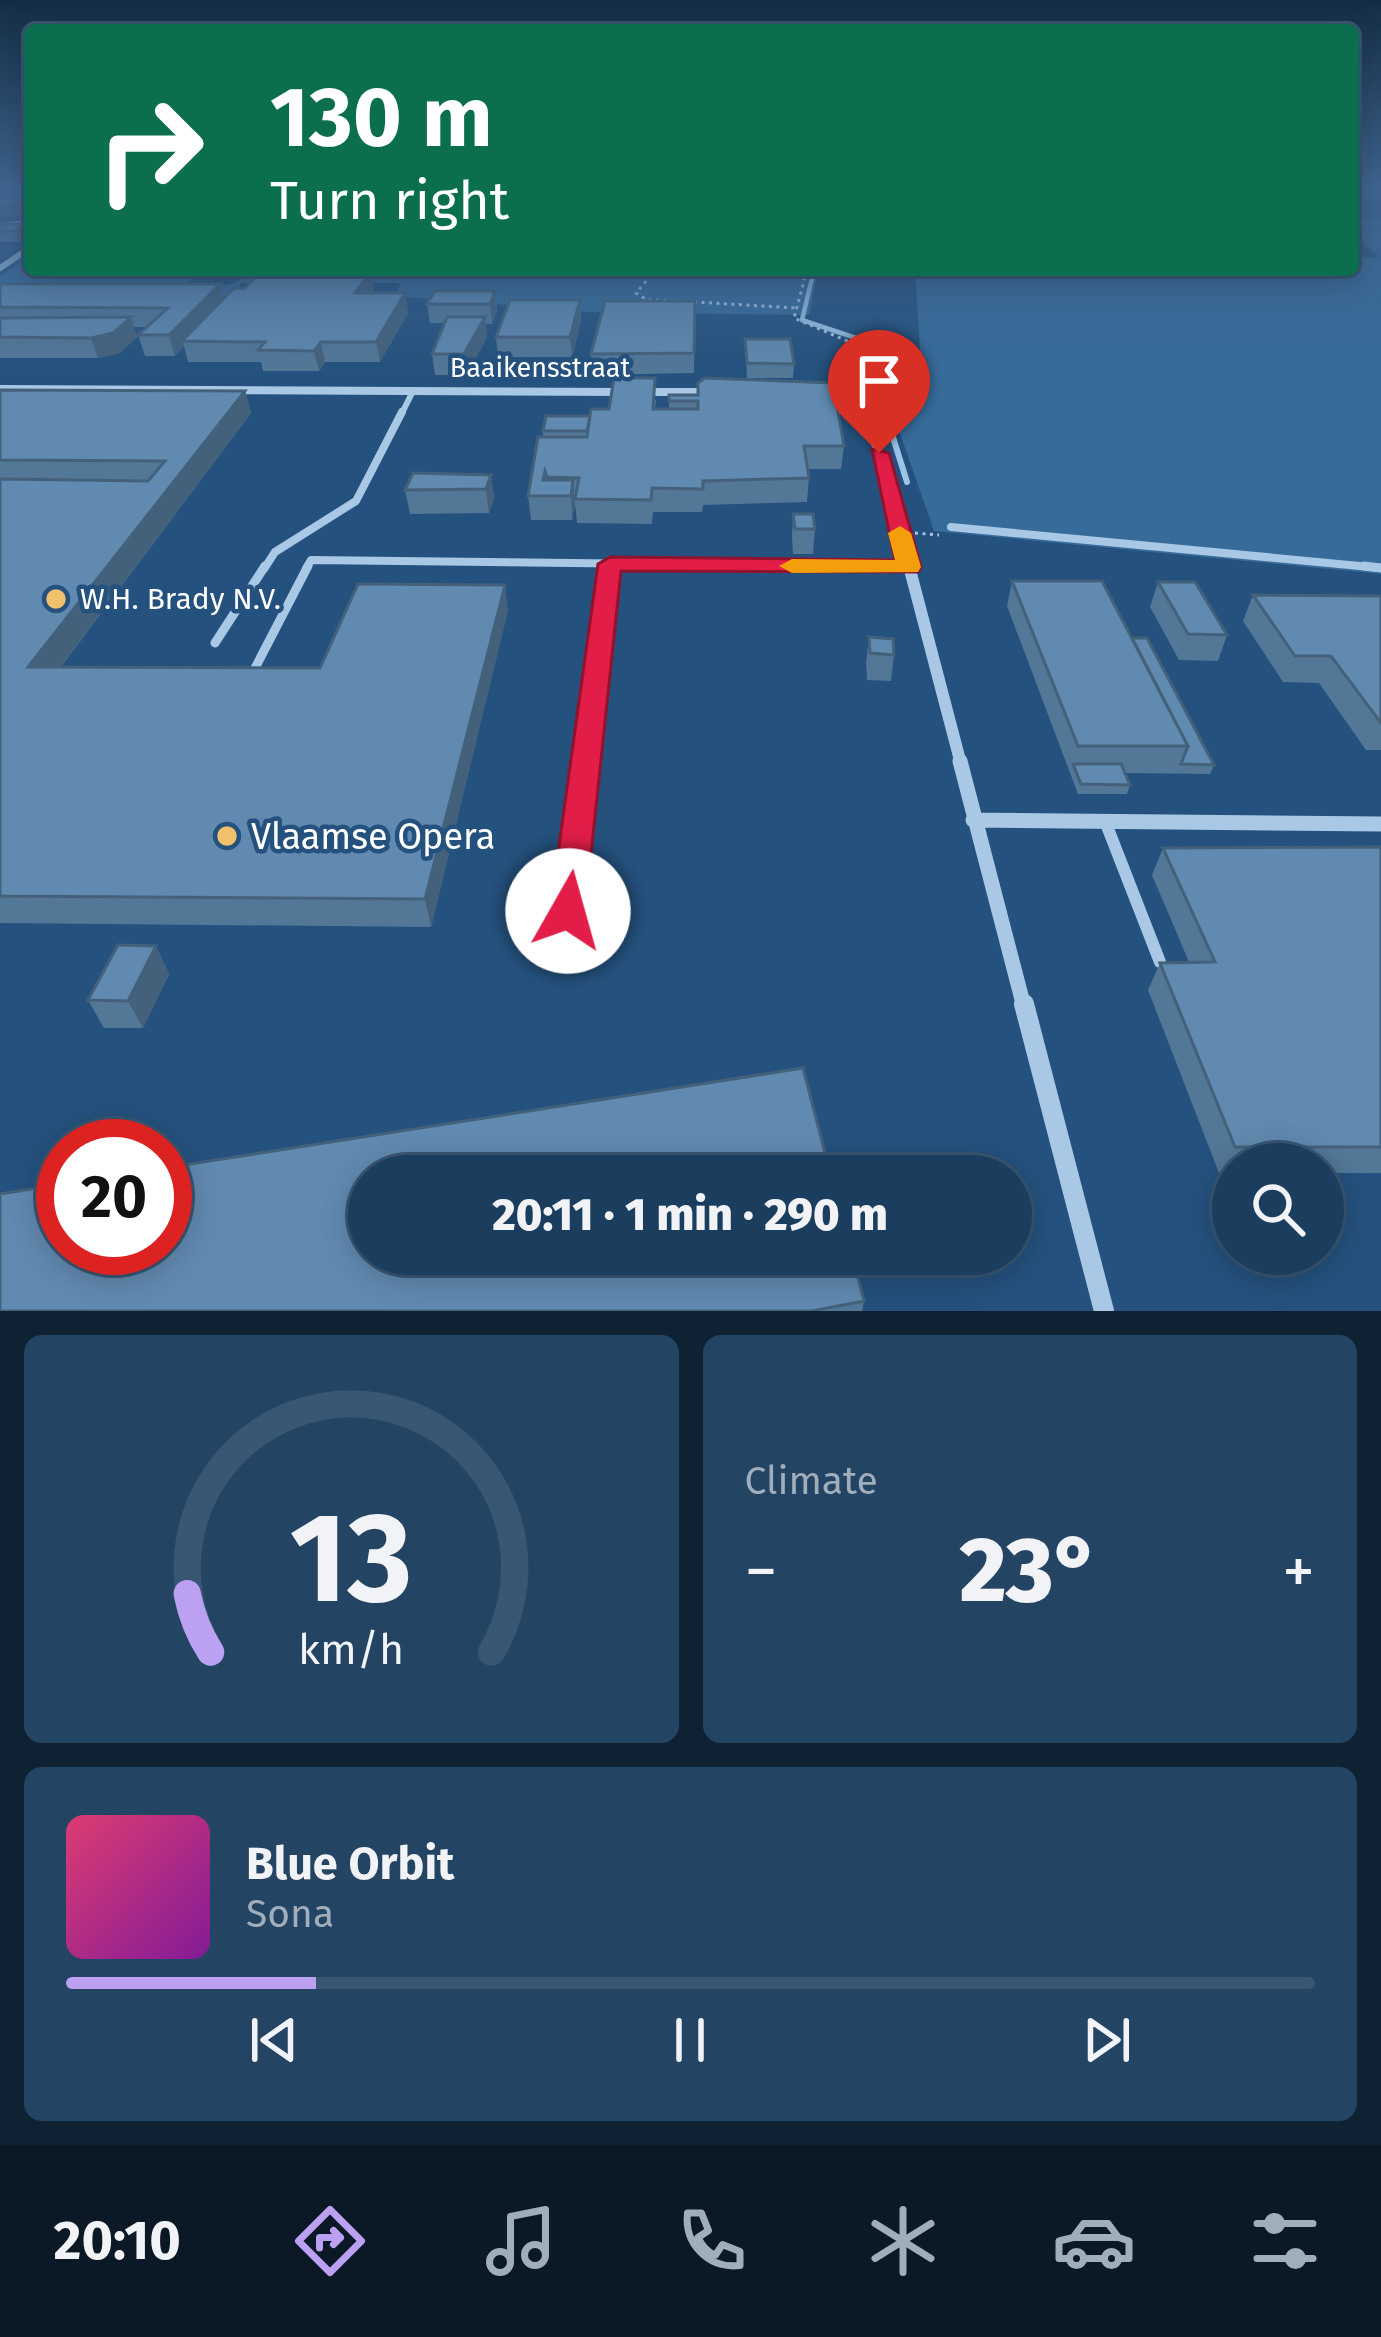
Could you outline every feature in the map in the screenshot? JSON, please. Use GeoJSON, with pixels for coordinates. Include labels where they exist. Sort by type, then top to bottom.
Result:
{"type":"FeatureCollection","features":[{"type":"Feature","properties":{"kind":"street","name":"Baaikensstraat"},"geometry":{"type":"LineString","coordinates":[[0,389],[727,392]]}},
{"type":"Feature","properties":{"kind":"street"},"geometry":{"type":"LineString","coordinates":[[818,392],[860,403],[868,414],[1104,1311]]}},
{"type":"Feature","properties":{"kind":"street"},"geometry":{"type":"LineString","coordinates":[[973,820],[1381,824]]}},
{"type":"Feature","properties":{"kind":"lane"},"geometry":{"type":"LineString","coordinates":[[215,643],[275,552],[356,501],[413,391]]}},
{"type":"Feature","properties":{"kind":"lane"},"geometry":{"type":"LineString","coordinates":[[951,527],[1381,568]]}},
{"type":"Feature","properties":{"kind":"lane"},"geometry":{"type":"LineString","coordinates":[[251,677],[311,560],[909,567]]}},
{"type":"Feature","properties":{"kind":"lane"},"geometry":{"type":"LineString","coordinates":[[568,911],[610,564]]}},
{"type":"Feature","properties":{"kind":"lane"},"geometry":{"type":"LineString","coordinates":[[1105,821],[1160,962]]}},
{"type":"Feature","properties":{"kind":"path"},"geometry":{"type":"LineString","coordinates":[[651,276],[636,293],[647,300],[796,308]]}},
{"type":"Feature","properties":{"kind":"path"},"geometry":{"type":"LineString","coordinates":[[805,276],[796,308],[798,323],[859,346],[866,397],[860,403]]}},
{"type":"Feature","properties":{"kind":"shaded area"},"geometry":{"type":"Polygon","coordinates":[[[1359,257],[1381,258],[1381,574],[934,531],[867,339],[920,350],[915,276],[1359,276],[1359,257]]]}},
{"type":"Feature","properties":{"kind":"shaded area"},"geometry":{"type":"Polygon","coordinates":[[[24,259],[24,276],[194,276],[187,284],[228,285],[250,276],[817,276],[809,315],[592,312],[394,296],[401,283],[241,283],[227,299],[0,300],[0,276],[24,259]]]}},
{"type":"Feature","properties":{"kind":"building"},"geometry":{"type":"Polygon","coordinates":[[[257,276],[367,276],[355,293],[405,293],[376,342],[321,342],[314,351],[258,350],[265,342],[182,341],[234,288],[245,288],[257,276]]]}},
{"type":"Feature","properties":{"kind":"building"},"geometry":{"type":"Polygon","coordinates":[[[0,284],[220,284],[169,335],[138,335],[168,308],[0,307],[0,284]]]}},
{"type":"Feature","properties":{"kind":"building"},"geometry":{"type":"Polygon","coordinates":[[[435,291],[495,291],[490,304],[427,304],[435,291]]]}},
{"type":"Feature","properties":{"kind":"building"},"geometry":{"type":"Polygon","coordinates":[[[510,300],[580,300],[570,337],[496,337],[510,300]]]}},
{"type":"Feature","properties":{"kind":"building"},"geometry":{"type":"Polygon","coordinates":[[[605,301],[695,301],[694,353],[591,354],[605,301]]]}},
{"type":"Feature","properties":{"kind":"building"},"geometry":{"type":"Polygon","coordinates":[[[131,317],[113,333],[91,338],[0,337],[0,318],[131,317]]]}},
{"type":"Feature","properties":{"kind":"building"},"geometry":{"type":"Polygon","coordinates":[[[447,317],[485,317],[464,354],[432,354],[447,317]]]}},
{"type":"Feature","properties":{"kind":"building"},"geometry":{"type":"Polygon","coordinates":[[[745,339],[790,339],[794,364],[747,363],[745,339]]]}},
{"type":"Feature","properties":{"kind":"building"},"geometry":{"type":"Polygon","coordinates":[[[614,378],[655,378],[653,409],[698,409],[698,401],[669,401],[669,395],[698,395],[698,383],[705,378],[833,383],[844,446],[804,446],[809,478],[703,481],[703,489],[652,488],[651,500],[575,499],[579,478],[547,477],[545,471],[543,480],[573,480],[571,496],[528,496],[538,437],[587,437],[591,409],[609,409],[614,378]]]}},
{"type":"Feature","properties":{"kind":"building","name":"Vlaamse Opera"},"geometry":{"type":"Polygon","coordinates":[[[0,390],[245,391],[28,667],[320,668],[358,584],[505,585],[425,899],[0,896],[0,479],[148,481],[165,461],[0,460],[0,390]]]}},
{"type":"Feature","properties":{"kind":"building"},"geometry":{"type":"Polygon","coordinates":[[[546,416],[590,416],[587,431],[543,431],[546,416]]]}},
{"type":"Feature","properties":{"kind":"building"},"geometry":{"type":"Polygon","coordinates":[[[413,473],[491,475],[486,489],[405,490],[413,473]]]}},
{"type":"Feature","properties":{"kind":"building"},"geometry":{"type":"Polygon","coordinates":[[[793,514],[813,514],[815,529],[795,529],[793,514]]]}},
{"type":"Feature","properties":{"kind":"building"},"geometry":{"type":"Polygon","coordinates":[[[1012,581],[1102,581],[1188,746],[1078,746],[1012,581]]]}},
{"type":"Feature","properties":{"kind":"building"},"geometry":{"type":"Polygon","coordinates":[[[1158,582],[1195,582],[1227,635],[1188,634],[1158,582]]]}},
{"type":"Feature","properties":{"kind":"building"},"geometry":{"type":"Polygon","coordinates":[[[1253,595],[1381,596],[1381,723],[1331,656],[1295,656],[1253,595]]]}},
{"type":"Feature","properties":{"kind":"building"},"geometry":{"type":"Polygon","coordinates":[[[869,637],[893,639],[894,655],[870,653],[869,637]]]}},
{"type":"Feature","properties":{"kind":"building"},"geometry":{"type":"Polygon","coordinates":[[[1132,638],[1147,638],[1214,765],[1181,764],[1188,746],[1132,638]]]}},
{"type":"Feature","properties":{"kind":"building"},"geometry":{"type":"Polygon","coordinates":[[[1073,764],[1121,764],[1130,785],[1081,784],[1073,764]]]}},
{"type":"Feature","properties":{"kind":"building"},"geometry":{"type":"Polygon","coordinates":[[[1381,847],[1381,1147],[1233,1143],[1160,963],[1215,962],[1163,848],[1381,847]]]}},
{"type":"Feature","properties":{"kind":"building"},"geometry":{"type":"Polygon","coordinates":[[[118,945],[156,946],[128,1001],[88,1000],[118,945]]]}},
{"type":"Feature","properties":{"kind":"building"},"geometry":{"type":"Polygon","coordinates":[[[803,1068],[826,1155],[348,1155],[348,1275],[857,1275],[864,1301],[812,1311],[0,1311],[0,1194],[36,1188],[36,1275],[192,1275],[192,1164],[803,1068]]]}},
{"type":"Feature","properties":{"kind":"waterway"},"geometry":{"type":"LineString","coordinates":[[813,276],[802,320],[862,340],[886,415]]}},
{"type":"Feature","properties":{"kind":"waterway"},"geometry":{"type":"LineString","coordinates":[[885,412],[907,482]]}},
{"type":"Feature","properties":{"kind":"slow traffic"},"geometry":{"type":"LineString","coordinates":[[792,566],[909,567],[900,533]]}},
{"type":"Feature","properties":{"kind":"place","name":"W.H. Brady N.V."},"geometry":{"type":"Point","coordinates":[56,599]}},
{"type":"Feature","properties":{"kind":"place","name":"Vlaamse Opera"},"geometry":{"type":"Point","coordinates":[227,836]}},
{"type":"Feature","properties":{"kind":"route"},"geometry":{"type":"LineString","coordinates":[[568,911],[610,564],[909,567],[879,453]]}}]}
